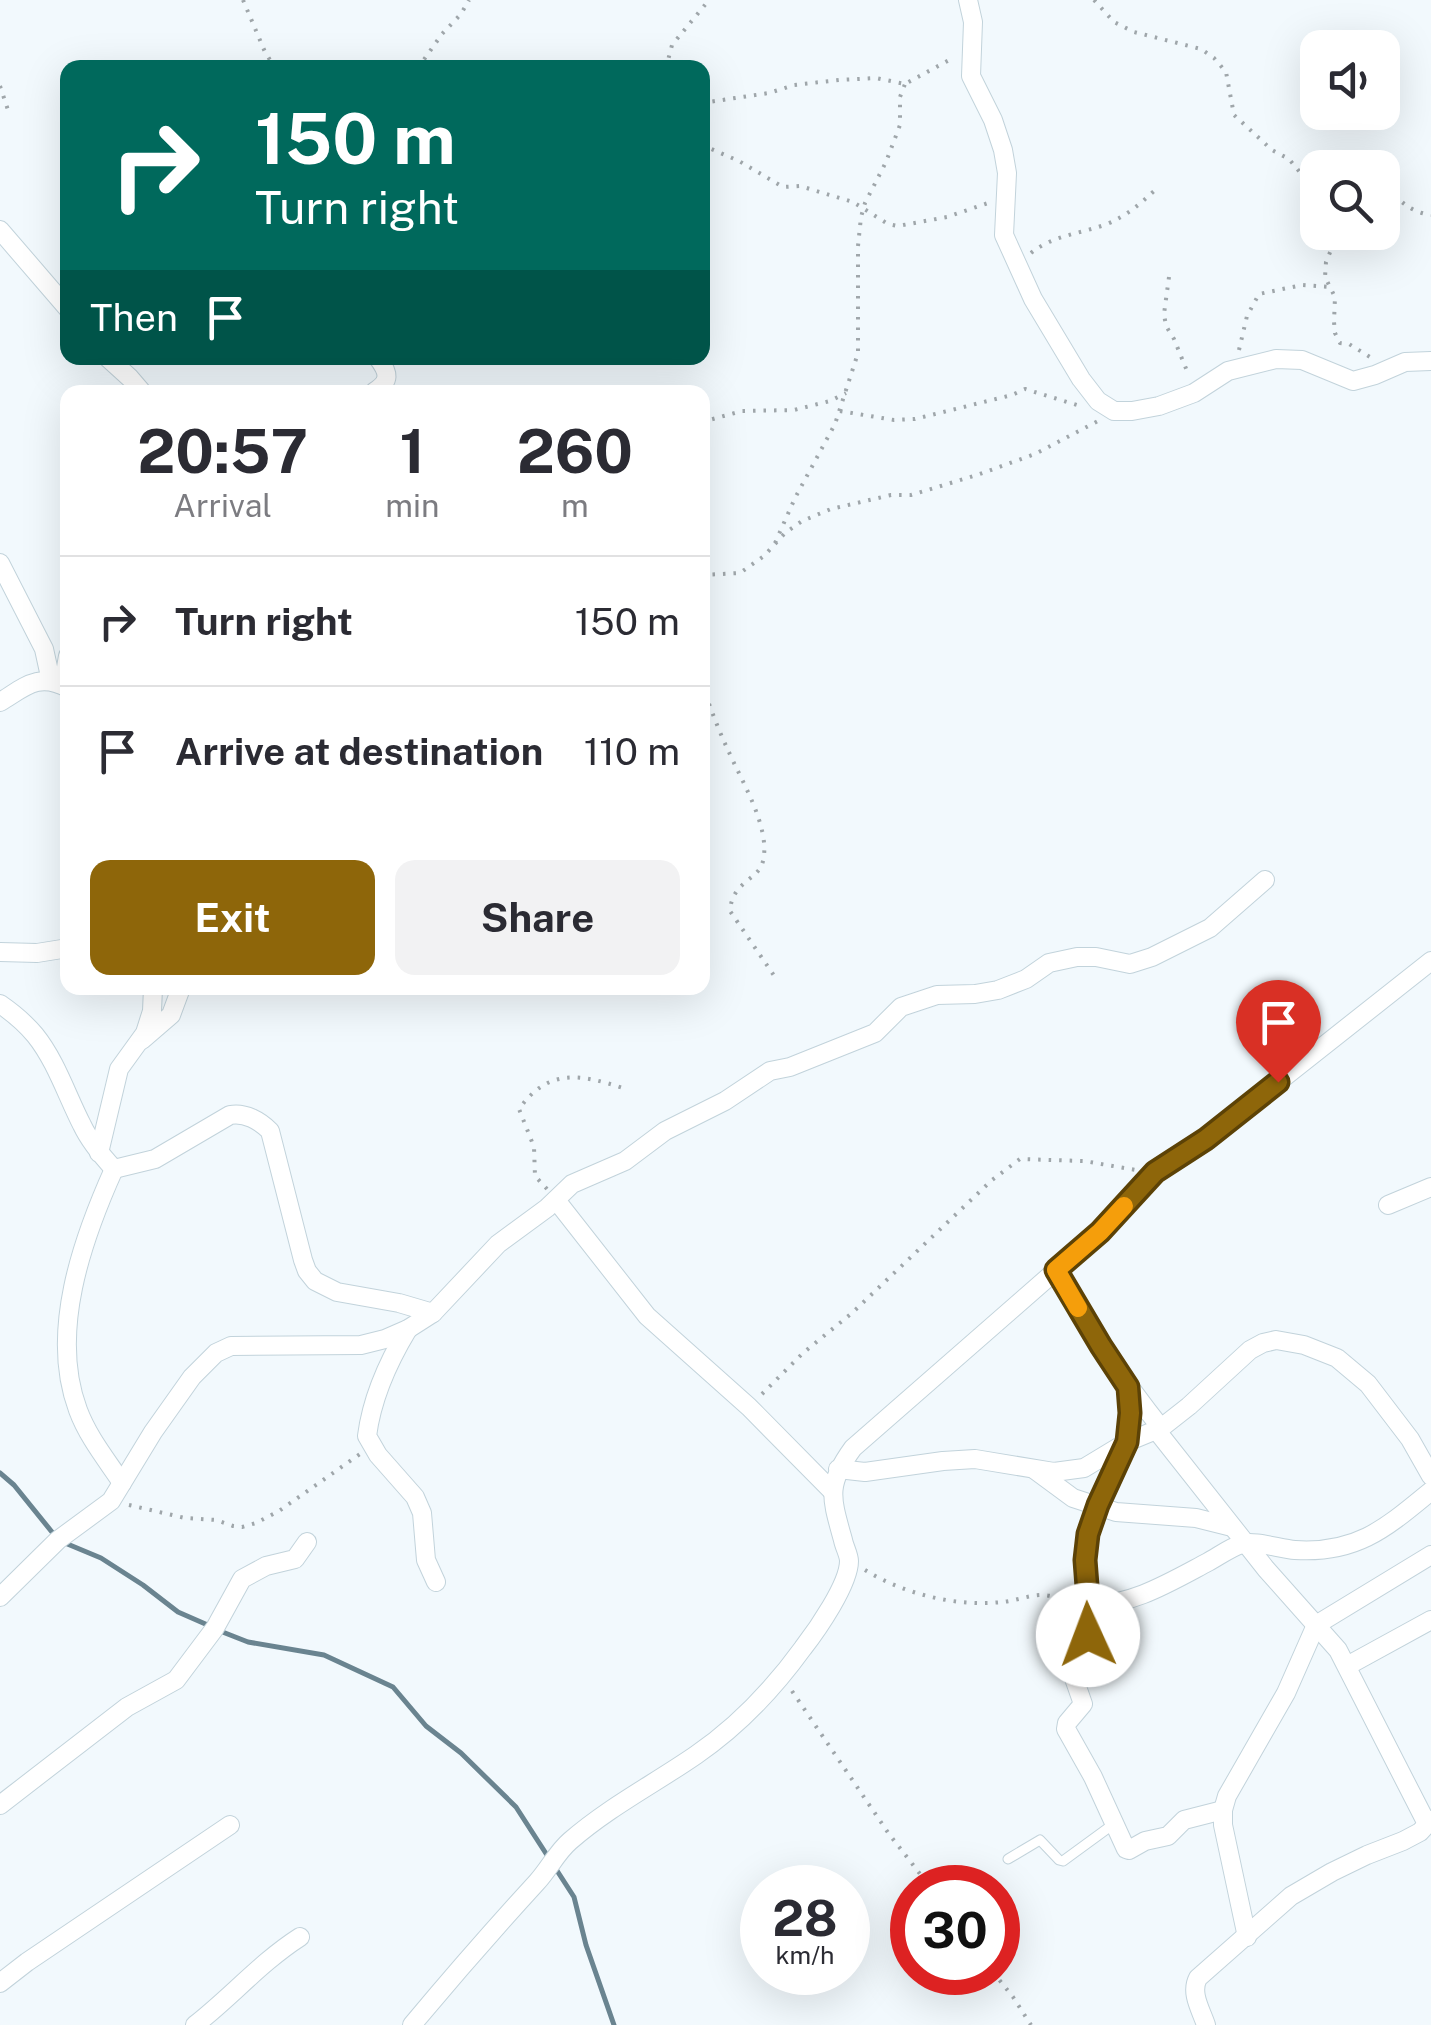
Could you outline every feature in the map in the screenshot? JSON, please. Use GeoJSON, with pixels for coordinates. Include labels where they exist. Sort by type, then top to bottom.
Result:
{"type":"FeatureCollection","features":[{"type":"Feature","properties":{"kind":"street"},"geometry":{"type":"LineString","coordinates":[[968,0],[973,22],[971,76],[1003,150],[1004,235],[1033,300],[1101,403],[1122,411],[1159,406],[1194,393],[1233,369],[1276,359],[1302,360],[1353,380],[1405,362],[1431,362]]}},
{"type":"Feature","properties":{"kind":"street"},"geometry":{"type":"LineString","coordinates":[[0,230],[60,300]]}},
{"type":"Feature","properties":{"kind":"street"},"geometry":{"type":"LineString","coordinates":[[116,365],[136,385]]}},
{"type":"Feature","properties":{"kind":"street"},"geometry":{"type":"LineString","coordinates":[[0,563],[60,685]]}},
{"type":"Feature","properties":{"kind":"street"},"geometry":{"type":"LineString","coordinates":[[0,702],[40,680],[60,685]]}},
{"type":"Feature","properties":{"kind":"street"},"geometry":{"type":"LineString","coordinates":[[0,1597],[58,1540],[110,1501],[192,1376],[223,1348],[361,1345],[386,1339],[433,1313],[498,1244],[572,1184],[625,1161],[665,1131],[725,1101],[770,1071],[790,1067],[874,1033],[900,1007],[937,996],[998,990],[1049,964],[1077,957],[1130,964],[1152,956],[1210,928],[1265,880]]}},
{"type":"Feature","properties":{"kind":"street"},"geometry":{"type":"LineString","coordinates":[[0,952],[37,954],[60,950]]}},
{"type":"Feature","properties":{"kind":"street"},"geometry":{"type":"LineString","coordinates":[[412,2025],[543,1876],[566,1844],[612,1808],[700,1752],[733,1724],[781,1676],[818,1628],[833,1604],[849,1561],[833,1492],[838,1469],[853,1448],[1100,1232],[1155,1172],[1206,1139],[1431,961]]}},
{"type":"Feature","properties":{"kind":"street"},"geometry":{"type":"LineString","coordinates":[[99,1153],[119,1069],[145,1033],[152,995]]}},
{"type":"Feature","properties":{"kind":"street"},"geometry":{"type":"LineString","coordinates":[[134,1047],[170,1014],[178,995]]}},
{"type":"Feature","properties":{"kind":"street"},"geometry":{"type":"LineString","coordinates":[[0,1004],[37,1037],[84,1130],[114,1170]]}},
{"type":"Feature","properties":{"kind":"street"},"geometry":{"type":"LineString","coordinates":[[114,1170],[156,1159],[230,1115],[249,1116],[270,1131],[302,1260],[316,1281],[336,1292],[433,1313]]}},
{"type":"Feature","properties":{"kind":"street"},"geometry":{"type":"LineString","coordinates":[[114,1170],[92,1217],[72,1283],[68,1330],[72,1392],[79,1413],[90,1438],[122,1483]]}},
{"type":"Feature","properties":{"kind":"street"},"geometry":{"type":"LineString","coordinates":[[1388,1205],[1431,1187]]}},
{"type":"Feature","properties":{"kind":"street"},"geometry":{"type":"LineString","coordinates":[[556,1200],[647,1316],[749,1407],[833,1492]]}},
{"type":"Feature","properties":{"kind":"street"},"geometry":{"type":"LineString","coordinates":[[1056,1270],[1092,1333],[1159,1430],[1232,1527],[1338,1650],[1429,1822],[1420,1832],[1332,1872],[1291,1896],[1198,1978],[1194,1986],[1206,2025]]}},
{"type":"Feature","properties":{"kind":"street"},"geometry":{"type":"LineString","coordinates":[[408,1329],[388,1362],[367,1430],[368,1440],[415,1497],[422,1513],[426,1560],[436,1582]]}},
{"type":"Feature","properties":{"kind":"street"},"geometry":{"type":"LineString","coordinates":[[838,1469],[865,1472],[975,1459],[1054,1472],[1084,1468],[1127,1442],[1159,1430],[1250,1350],[1276,1340],[1304,1344],[1337,1358],[1368,1384],[1431,1476]]}},
{"type":"Feature","properties":{"kind":"street"},"geometry":{"type":"LineString","coordinates":[[1128,1387],[1127,1442],[1088,1534],[1085,1560],[1090,1625],[1069,1664],[1083,1704],[1066,1729],[1126,1849],[1168,1836],[1184,1820],[1223,1810]]}},
{"type":"Feature","properties":{"kind":"street"},"geometry":{"type":"LineString","coordinates":[[1034,1469],[1074,1498],[1116,1512],[1196,1518],[1232,1527]]}},
{"type":"Feature","properties":{"kind":"street"},"geometry":{"type":"LineString","coordinates":[[1087,1605],[1122,1602],[1176,1580],[1245,1542],[1299,1550],[1336,1548],[1367,1540],[1431,1491]]}},
{"type":"Feature","properties":{"kind":"street"},"geometry":{"type":"LineString","coordinates":[[0,1805],[127,1707],[176,1680],[215,1628],[242,1579],[266,1566],[295,1559],[306,1542]]}},
{"type":"Feature","properties":{"kind":"street"},"geometry":{"type":"LineString","coordinates":[[1247,1936],[1223,1826],[1227,1796],[1286,1693],[1316,1625],[1431,1554]]}},
{"type":"Feature","properties":{"kind":"street"},"geometry":{"type":"LineString","coordinates":[[1346,1666],[1431,1620]]}},
{"type":"Feature","properties":{"kind":"street"},"geometry":{"type":"LineString","coordinates":[[0,1983],[230,1825]]}},
{"type":"Feature","properties":{"kind":"street"},"geometry":{"type":"LineString","coordinates":[[194,2025],[276,1953],[300,1937]]}},
{"type":"Feature","properties":{"kind":"lane"},"geometry":{"type":"LineString","coordinates":[[1008,1859],[1040,1840],[1063,1862],[1115,1823]]}},
{"type":"Feature","properties":{"kind":"path"},"geometry":{"type":"LineString","coordinates":[[243,0],[270,60]]}},
{"type":"Feature","properties":{"kind":"path"},"geometry":{"type":"LineString","coordinates":[[424,60],[469,0]]}},
{"type":"Feature","properties":{"kind":"path"},"geometry":{"type":"LineString","coordinates":[[668,60],[672,44],[709,0]]}},
{"type":"Feature","properties":{"kind":"path"},"geometry":{"type":"LineString","coordinates":[[1094,0],[1114,22],[1134,32],[1202,49],[1214,58],[1226,72],[1234,115],[1300,172]]}},
{"type":"Feature","properties":{"kind":"path"},"geometry":{"type":"LineString","coordinates":[[710,102],[839,80],[876,78],[904,84],[952,58],[974,51]]}},
{"type":"Feature","properties":{"kind":"path"},"geometry":{"type":"LineString","coordinates":[[710,575],[740,573],[764,556],[836,424],[858,353],[858,246],[864,207],[900,125],[904,84]]}},
{"type":"Feature","properties":{"kind":"path"},"geometry":{"type":"LineString","coordinates":[[0,86],[9,113]]}},
{"type":"Feature","properties":{"kind":"path"},"geometry":{"type":"LineString","coordinates":[[710,149],[783,187],[810,188],[864,207],[879,219],[898,226],[967,212],[1006,195]]}},
{"type":"Feature","properties":{"kind":"path"},"geometry":{"type":"LineString","coordinates":[[1018,268],[1044,243],[1107,224],[1135,210],[1154,191]]}},
{"type":"Feature","properties":{"kind":"path"},"geometry":{"type":"LineString","coordinates":[[1400,201],[1420,214],[1431,216]]}},
{"type":"Feature","properties":{"kind":"path"},"geometry":{"type":"LineString","coordinates":[[1331,250],[1326,276],[1334,296],[1335,333],[1340,343],[1350,344],[1391,368]]}},
{"type":"Feature","properties":{"kind":"path"},"geometry":{"type":"LineString","coordinates":[[1169,277],[1166,326],[1194,393]]}},
{"type":"Feature","properties":{"kind":"path"},"geometry":{"type":"LineString","coordinates":[[1233,369],[1247,316],[1259,294],[1302,284],[1331,287]]}},
{"type":"Feature","properties":{"kind":"path"},"geometry":{"type":"LineString","coordinates":[[840,411],[894,420],[916,419],[1012,396],[1026,389],[1072,405],[1101,403]]}},
{"type":"Feature","properties":{"kind":"path"},"geometry":{"type":"LineString","coordinates":[[710,420],[742,411],[794,410],[846,393]]}},
{"type":"Feature","properties":{"kind":"path"},"geometry":{"type":"LineString","coordinates":[[774,543],[802,521],[831,508],[928,491],[993,470],[1036,454],[1122,411]]}},
{"type":"Feature","properties":{"kind":"path"},"geometry":{"type":"LineString","coordinates":[[710,705],[755,807],[764,850],[763,864],[757,874],[742,884],[730,912],[775,977]]}},
{"type":"Feature","properties":{"kind":"path"},"geometry":{"type":"LineString","coordinates":[[556,1200],[535,1176],[534,1147],[519,1109],[544,1084],[570,1078],[589,1077],[622,1088]]}},
{"type":"Feature","properties":{"kind":"path"},"geometry":{"type":"LineString","coordinates":[[749,1407],[992,1180],[1020,1160],[1084,1161],[1155,1172]]}},
{"type":"Feature","properties":{"kind":"path"},"geometry":{"type":"LineString","coordinates":[[110,1501],[242,1527],[279,1511],[372,1446]]}},
{"type":"Feature","properties":{"kind":"path"},"geometry":{"type":"LineString","coordinates":[[849,1561],[911,1592],[957,1601],[1000,1603],[1042,1595],[1087,1605]]}},
{"type":"Feature","properties":{"kind":"path"},"geometry":{"type":"LineString","coordinates":[[781,1676],[913,1865]]}},
{"type":"Feature","properties":{"kind":"path"},"geometry":{"type":"LineString","coordinates":[[1011,1995],[1031,2025]]}},
{"type":"Feature","properties":{"kind":"waterway"},"geometry":{"type":"LineString","coordinates":[[0,1473],[56,1537]]}},
{"type":"Feature","properties":{"kind":"waterway"},"geometry":{"type":"LineString","coordinates":[[65,1543],[101,1558],[178,1612],[210,1626]]}},
{"type":"Feature","properties":{"kind":"waterway"},"geometry":{"type":"LineString","coordinates":[[220,1631],[248,1642],[324,1655],[393,1687],[426,1726],[461,1753],[516,1807],[574,1897],[614,2025]]}},
{"type":"Feature","properties":{"kind":"slow traffic"},"geometry":{"type":"LineString","coordinates":[[1078,1308],[1056,1270],[1124,1206]]}},
{"type":"Feature","properties":{"kind":"route"},"geometry":{"type":"LineString","coordinates":[[1088,1635],[1088,1534],[1127,1442],[1128,1387],[1056,1270],[1100,1232],[1155,1172],[1206,1139],[1278,1082]]}}]}
